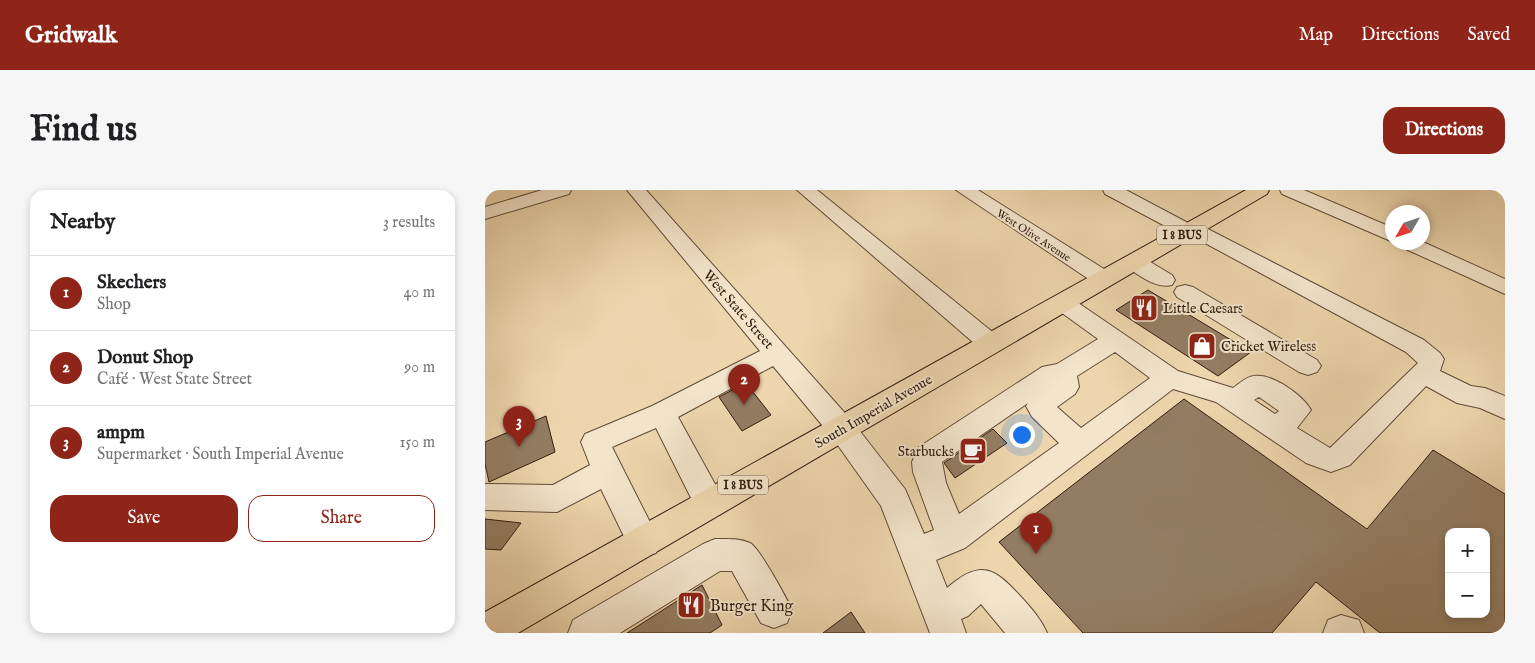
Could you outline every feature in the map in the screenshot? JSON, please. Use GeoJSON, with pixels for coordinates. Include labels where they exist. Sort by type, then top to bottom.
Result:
{"type":"FeatureCollection","features":[{"type":"Feature","properties":{"kind":"highway","name":"South Imperial Avenue"},"geometry":{"type":"LineString","coordinates":[[485,632],[1260,190]]}},
{"type":"Feature","properties":{"kind":"street"},"geometry":{"type":"LineString","coordinates":[[485,213],[562,190]]}},
{"type":"Feature","properties":{"kind":"street","name":"West State Street"},"geometry":{"type":"LineString","coordinates":[[636,190],[842,428],[894,499],[943,622]]}},
{"type":"Feature","properties":{"kind":"street"},"geometry":{"type":"LineString","coordinates":[[806,190],[991,344]]}},
{"type":"Feature","properties":{"kind":"street","name":"West Olive Avenue"},"geometry":{"type":"LineString","coordinates":[[965,190],[1103,279]]}},
{"type":"Feature","properties":{"kind":"street"},"geometry":{"type":"LineString","coordinates":[[1063,302],[1169,378],[1220,393],[1316,455],[1331,460],[1340,457],[1430,366],[1431,359],[1415,346],[1112,190]]}},
{"type":"Feature","properties":{"kind":"street"},"geometry":{"type":"LineString","coordinates":[[1289,190],[1385,232]]}},
{"type":"Feature","properties":{"kind":"street"},"geometry":{"type":"LineString","coordinates":[[1424,250],[1505,287]]}},
{"type":"Feature","properties":{"kind":"street"},"geometry":{"type":"LineString","coordinates":[[1134,262],[1164,280]]}},
{"type":"Feature","properties":{"kind":"street"},"geometry":{"type":"LineString","coordinates":[[1185,292],[1308,366]]}},
{"type":"Feature","properties":{"kind":"street"},"geometry":{"type":"LineString","coordinates":[[953,537],[927,473],[926,460],[929,454],[1051,374],[1064,373],[1115,340]]}},
{"type":"Feature","properties":{"kind":"street"},"geometry":{"type":"LineString","coordinates":[[644,542],[607,470],[595,442],[661,413],[777,353]]}},
{"type":"Feature","properties":{"kind":"street"},"geometry":{"type":"LineString","coordinates":[[1064,373],[1066,387],[1041,406],[1042,410],[1080,444]]}},
{"type":"Feature","properties":{"kind":"street"},"geometry":{"type":"LineString","coordinates":[[1423,373],[1466,396],[1485,398],[1505,409]]}},
{"type":"Feature","properties":{"kind":"street"},"geometry":{"type":"LineString","coordinates":[[915,552],[953,537],[1169,378]]}},
{"type":"Feature","properties":{"kind":"street"},"geometry":{"type":"LineString","coordinates":[[661,413],[710,504]]}},
{"type":"Feature","properties":{"kind":"street"},"geometry":{"type":"LineString","coordinates":[[485,497],[557,499],[607,470]]}},
{"type":"Feature","properties":{"kind":"street"},"geometry":{"type":"LineString","coordinates":[[586,633],[715,555],[741,555],[774,610]]}},
{"type":"Feature","properties":{"kind":"street"},"geometry":{"type":"LineString","coordinates":[[943,622],[955,604],[974,587],[990,588],[1029,633]]}},
{"type":"Feature","properties":{"kind":"street"},"geometry":{"type":"LineString","coordinates":[[1341,633],[1346,633]]}},
{"type":"Feature","properties":{"kind":"building"},"geometry":{"type":"Polygon","coordinates":[[[1148,290],[1251,352],[1218,376],[1116,310],[1148,290]]]}},
{"type":"Feature","properties":{"kind":"building"},"geometry":{"type":"Polygon","coordinates":[[[746,383],[771,415],[742,431],[719,397],[746,383]]]}},
{"type":"Feature","properties":{"kind":"building"},"geometry":{"type":"Polygon","coordinates":[[[1184,399],[1367,529],[1433,450],[1505,494],[1505,633],[1380,633],[1316,582],[1272,633],[1083,633],[999,542],[1184,399]]]}},
{"type":"Feature","properties":{"kind":"building"},"geometry":{"type":"Polygon","coordinates":[[[546,416],[555,452],[489,482],[485,464],[485,442],[546,416]]]}},
{"type":"Feature","properties":{"kind":"building","name":"Starbucks"},"geometry":{"type":"Polygon","coordinates":[[[993,429],[1007,443],[955,478],[944,463],[993,429]]]}},
{"type":"Feature","properties":{"kind":"building"},"geometry":{"type":"Polygon","coordinates":[[[485,519],[521,523],[501,550],[485,549],[485,519]]]}},
{"type":"Feature","properties":{"kind":"building","name":"Burger King"},"geometry":{"type":"Polygon","coordinates":[[[702,585],[722,625],[710,633],[627,633],[702,585]]]}},
{"type":"Feature","properties":{"kind":"building"},"geometry":{"type":"Polygon","coordinates":[[[851,612],[865,633],[823,633],[851,612]]]}},
{"type":"Feature","properties":{"kind":"place","name":"Little Caesars"},"geometry":{"type":"Point","coordinates":[1144,308]}},
{"type":"Feature","properties":{"kind":"place","name":"Cricket Wireless"},"geometry":{"type":"Point","coordinates":[1202,346]}},
{"type":"Feature","properties":{"kind":"place","name":"Donut Shop"},"geometry":{"type":"Point","coordinates":[744,405]}},
{"type":"Feature","properties":{"kind":"place","name":"ampm"},"geometry":{"type":"Point","coordinates":[519,447]}},
{"type":"Feature","properties":{"kind":"place","name":"Starbucks"},"geometry":{"type":"Point","coordinates":[973,451]}},
{"type":"Feature","properties":{"kind":"place","name":"Skechers"},"geometry":{"type":"Point","coordinates":[1036,554]}},
{"type":"Feature","properties":{"kind":"place","name":"Burger King"},"geometry":{"type":"Point","coordinates":[691,605]}}]}
